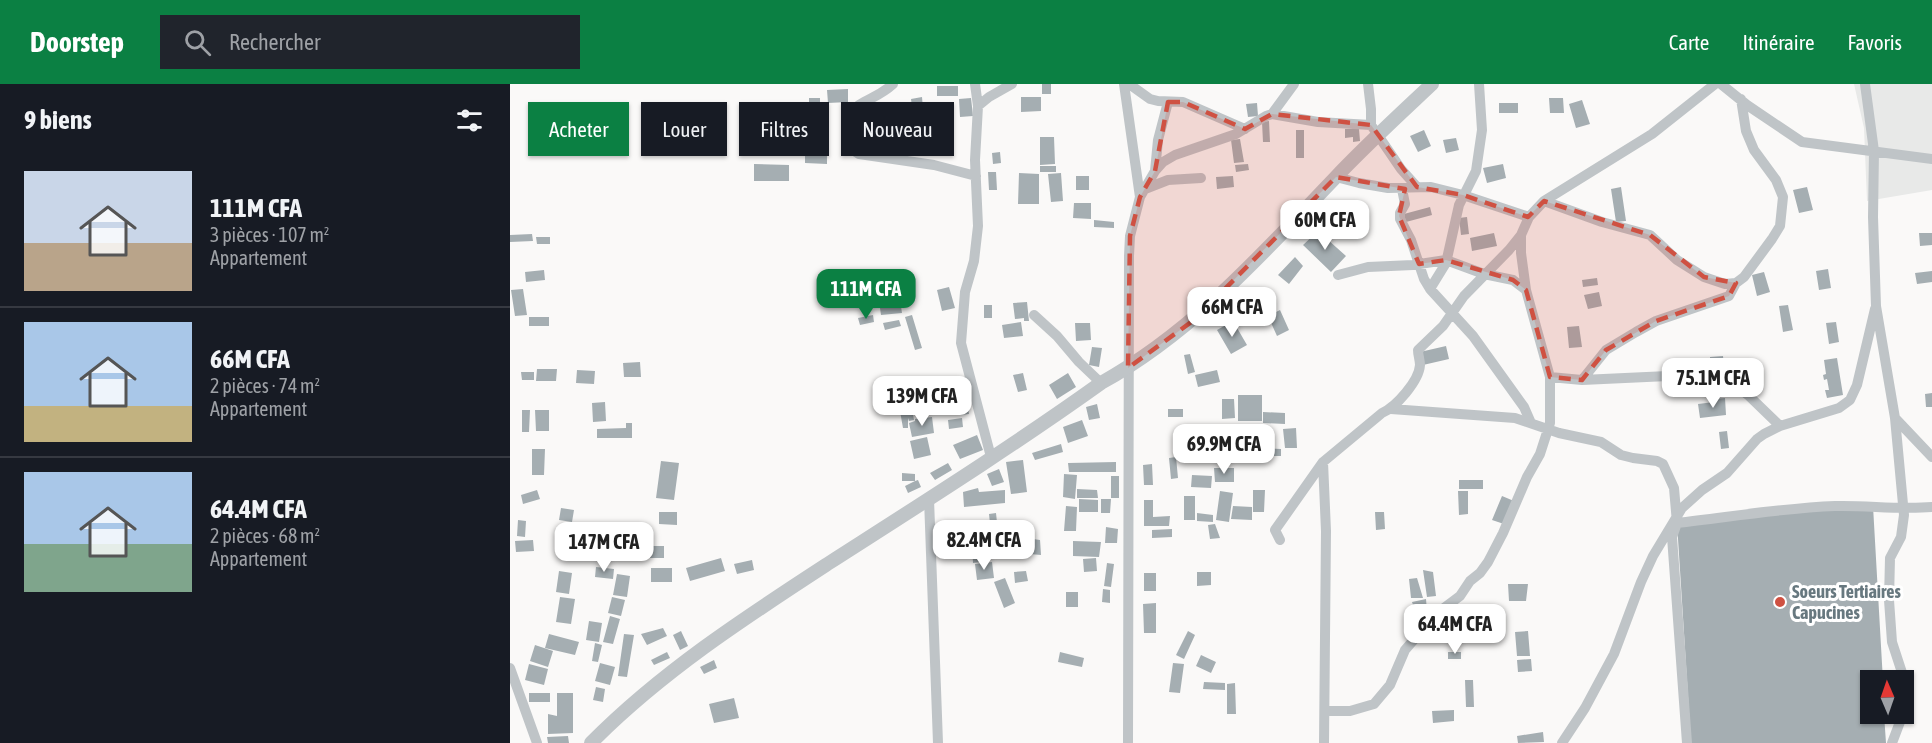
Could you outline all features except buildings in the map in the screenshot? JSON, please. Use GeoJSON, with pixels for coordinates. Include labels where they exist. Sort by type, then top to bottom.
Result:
{"type":"FeatureCollection","features":[{"type":"Feature","properties":{"kind":"street"},"geometry":{"type":"LineString","coordinates":[[892,84],[884,93],[854,109],[851,114],[849,129],[853,150],[869,155],[934,165],[976,176]]}},
{"type":"Feature","properties":{"kind":"street"},"geometry":{"type":"LineString","coordinates":[[975,84],[978,106],[976,176],[978,226],[974,261],[965,292],[962,343],[991,457]]}},
{"type":"Feature","properties":{"kind":"street"},"geometry":{"type":"LineString","coordinates":[[978,106],[1012,84]]}},
{"type":"Feature","properties":{"kind":"street"},"geometry":{"type":"LineString","coordinates":[[1124,84],[1142,193]]}},
{"type":"Feature","properties":{"kind":"street"},"geometry":{"type":"LineString","coordinates":[[1129,84],[1150,99],[1183,102],[1245,129]]}},
{"type":"Feature","properties":{"kind":"street"},"geometry":{"type":"LineString","coordinates":[[1128,743],[1130,236],[1142,193],[1163,162],[1176,154],[1236,134],[1272,114],[1294,84]]}},
{"type":"Feature","properties":{"kind":"street"},"geometry":{"type":"LineString","coordinates":[[1368,84],[1375,130],[1401,169],[1417,187]]}},
{"type":"Feature","properties":{"kind":"street"},"geometry":{"type":"LineString","coordinates":[[591,743],[641,696],[753,612],[1101,383],[1128,368],[1194,320],[1257,260],[1336,177],[1375,130],[1432,84]]}},
{"type":"Feature","properties":{"kind":"street"},"geometry":{"type":"LineString","coordinates":[[1430,289],[1441,274],[1463,195],[1476,171],[1481,142],[1482,114],[1479,84]]}},
{"type":"Feature","properties":{"kind":"street"},"geometry":{"type":"LineString","coordinates":[[1280,540],[1275,530],[1323,462],[1382,413],[1391,409],[1416,379],[1420,366],[1418,350],[1452,314],[1464,296],[1484,274],[1509,250],[1521,235],[1529,217],[1544,201],[1652,134],[1715,84]]}},
{"type":"Feature","properties":{"kind":"street"},"geometry":{"type":"LineString","coordinates":[[1721,84],[1802,142],[1932,159]]}},
{"type":"Feature","properties":{"kind":"street"},"geometry":{"type":"LineString","coordinates":[[1864,84],[1874,151],[1873,217],[1876,306],[1895,418],[1904,509],[1901,537],[1890,558],[1889,600],[1892,642],[1901,670]]}},
{"type":"Feature","properties":{"kind":"street"},"geometry":{"type":"LineString","coordinates":[[1582,380],[1606,350],[1656,321],[1729,296],[1736,283],[1744,277],[1780,226],[1783,197],[1776,180],[1754,150],[1746,131],[1741,99]]}},
{"type":"Feature","properties":{"kind":"street"},"geometry":{"type":"LineString","coordinates":[[1155,171],[1158,140],[1168,102]]}},
{"type":"Feature","properties":{"kind":"street"},"geometry":{"type":"LineString","coordinates":[[1272,114],[1375,130]]}},
{"type":"Feature","properties":{"kind":"street"},"geometry":{"type":"LineString","coordinates":[[1336,177],[1402,189],[1431,187],[1529,217]]}},
{"type":"Feature","properties":{"kind":"street"},"geometry":{"type":"LineString","coordinates":[[1142,193],[1168,180],[1201,178]]}},
{"type":"Feature","properties":{"kind":"street"},"geometry":{"type":"LineString","coordinates":[[1402,189],[1405,204],[1399,216],[1416,250],[1419,264],[1430,289],[1482,349],[1524,407],[1531,423]]}},
{"type":"Feature","properties":{"kind":"street"},"geometry":{"type":"LineString","coordinates":[[1544,201],[1602,222],[1640,231],[1659,242],[1677,260],[1704,277],[1725,284],[1736,283]]}},
{"type":"Feature","properties":{"kind":"street"},"geometry":{"type":"LineString","coordinates":[[1325,711],[1350,711],[1374,704],[1390,685],[1405,650],[1436,614],[1460,596],[1470,581],[1480,573],[1503,533],[1527,477],[1540,454],[1550,423],[1550,377],[1526,290],[1521,235]]}},
{"type":"Feature","properties":{"kind":"street"},"geometry":{"type":"LineString","coordinates":[[1338,274],[1368,267],[1446,260],[1484,274],[1513,280],[1526,290]]}},
{"type":"Feature","properties":{"kind":"street"},"geometry":{"type":"LineString","coordinates":[[1562,743],[1585,708],[1614,654],[1653,556],[1690,499],[1727,473],[1757,439],[1780,426],[1839,408],[1850,400],[1857,385],[1876,306]]}},
{"type":"Feature","properties":{"kind":"street"},"geometry":{"type":"LineString","coordinates":[[1034,315],[1101,383]]}},
{"type":"Feature","properties":{"kind":"street"},"geometry":{"type":"LineString","coordinates":[[1550,377],[1582,380],[1711,374],[1736,386],[1748,395],[1780,426]]}},
{"type":"Feature","properties":{"kind":"street"},"geometry":{"type":"LineString","coordinates":[[1391,409],[1515,418],[1582,439],[1601,442],[1621,455],[1663,464],[1674,488],[1677,520],[1672,537],[1687,743]]}},
{"type":"Feature","properties":{"kind":"street"},"geometry":{"type":"LineString","coordinates":[[1895,418],[1932,457]]}},
{"type":"Feature","properties":{"kind":"street"},"geometry":{"type":"LineString","coordinates":[[1323,462],[1326,531],[1324,743]]}},
{"type":"Feature","properties":{"kind":"street"},"geometry":{"type":"LineString","coordinates":[[929,498],[938,743]]}},
{"type":"Feature","properties":{"kind":"street"},"geometry":{"type":"LineString","coordinates":[[1677,520],[1833,506],[1904,509],[1932,507]]}},
{"type":"Feature","properties":{"kind":"street"},"geometry":{"type":"LineString","coordinates":[[511,671],[537,743]]}},
{"type":"Feature","properties":{"kind":"street"},"geometry":{"type":"LineString","coordinates":[[1892,743],[1899,724]]}},
{"type":"Feature","properties":{"kind":"highlighted area"},"geometry":{"type":"Polygon","coordinates":[[[1168,102],[1183,102],[1245,129],[1272,114],[1371,125],[1417,187],[1463,195],[1528,217],[1544,201],[1650,235],[1704,277],[1736,283],[1729,296],[1656,321],[1606,350],[1582,380],[1550,377],[1526,290],[1513,280],[1446,260],[1419,264],[1399,216],[1405,189],[1336,177],[1194,320],[1128,368],[1130,236],[1140,197],[1155,171],[1168,102]]]}},
{"type":"Feature","properties":{"kind":"shaded area"},"geometry":{"type":"Polygon","coordinates":[[[1854,84],[1932,84],[1932,190],[1867,201],[1864,128],[1854,84]]]}},
{"type":"Feature","properties":{"kind":"place","name":"Soeurs Tertiaires Capucines"},"geometry":{"type":"Point","coordinates":[1780,602]}}]}
